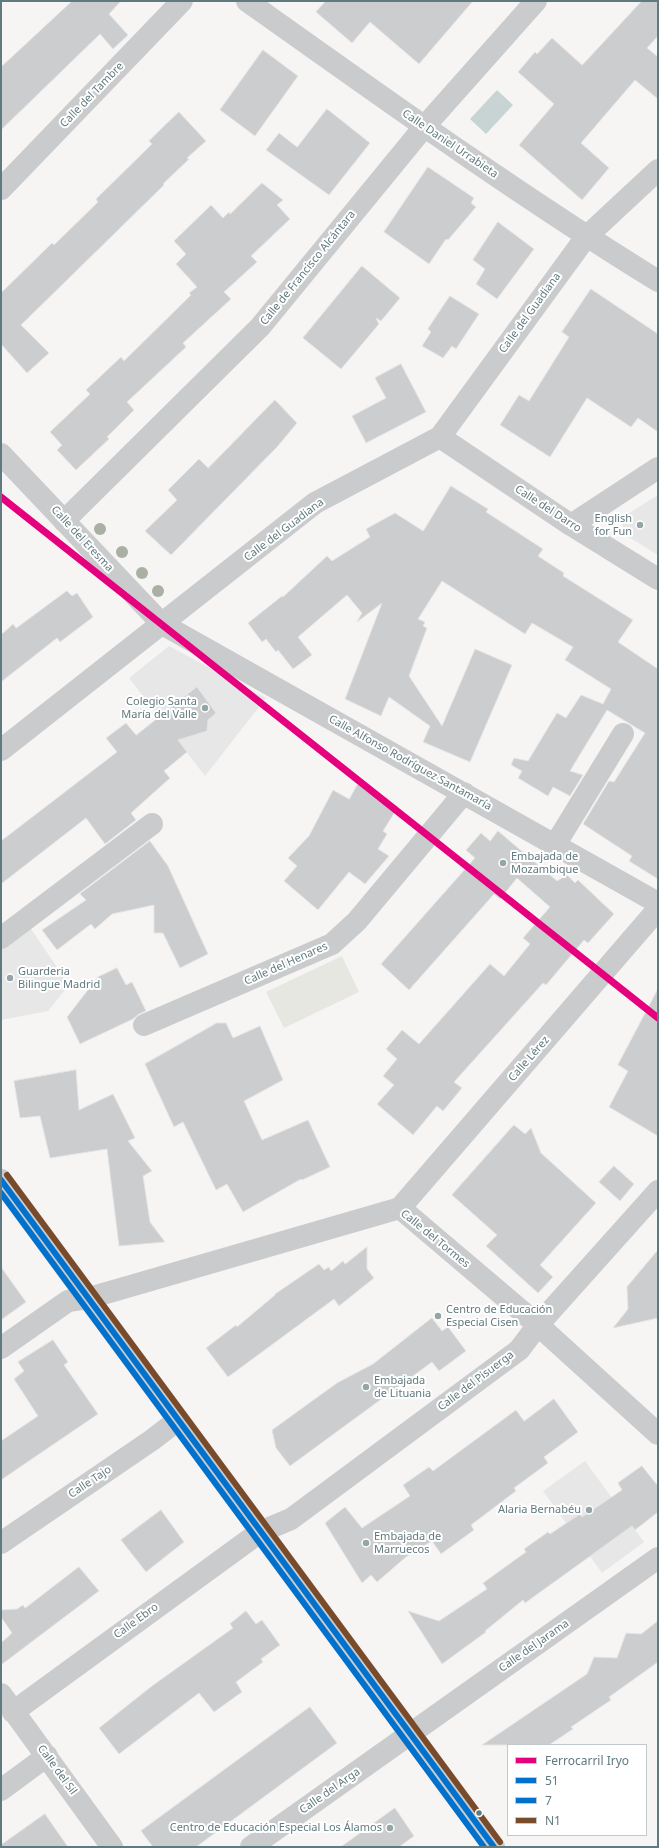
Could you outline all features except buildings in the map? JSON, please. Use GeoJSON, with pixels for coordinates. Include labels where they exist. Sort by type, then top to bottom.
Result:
{"type":"FeatureCollection","features":[{"type":"Feature","properties":{"kind":"street","name":"Calle del Tambre"},"geometry":{"type":"LineString","coordinates":[[1,189],[182,1]]}},
{"type":"Feature","properties":{"kind":"street","name":"Calle Daniel Urrabieta"},"geometry":{"type":"LineString","coordinates":[[247,1],[424,126],[586,236],[658,281]]}},
{"type":"Feature","properties":{"kind":"street","name":"Calle de Francisco Alcántara"},"geometry":{"type":"LineString","coordinates":[[64,521],[260,326],[424,126],[536,1]]}},
{"type":"Feature","properties":{"kind":"street","name":"Calle del Guadiana"},"geometry":{"type":"LineString","coordinates":[[1,750],[315,503],[440,437],[586,236],[658,170]]}},
{"type":"Feature","properties":{"kind":"street","name":"Calle del Darro"},"geometry":{"type":"LineString","coordinates":[[440,437],[571,525],[658,579]]}},
{"type":"Feature","properties":{"kind":"street","name":"Calle del Eresma"},"geometry":{"type":"LineString","coordinates":[[1,454],[162,624]]}},
{"type":"Feature","properties":{"kind":"street"},"geometry":{"type":"LineString","coordinates":[[571,525],[658,468]]}},
{"type":"Feature","properties":{"kind":"street","name":"Calle Alfonso Rodríguez Santamaría"},"geometry":{"type":"LineString","coordinates":[[162,624],[658,903]]}},
{"type":"Feature","properties":{"kind":"street"},"geometry":{"type":"LineString","coordinates":[[555,845],[623,734]]}},
{"type":"Feature","properties":{"kind":"street","name":"Calle del Henares"},"geometry":{"type":"LineString","coordinates":[[144,1025],[220,994],[332,944],[357,921],[464,793]]}},
{"type":"Feature","properties":{"kind":"street"},"geometry":{"type":"LineString","coordinates":[[1,938],[152,824]]}},
{"type":"Feature","properties":{"kind":"street","name":"Calle Lérez"},"geometry":{"type":"LineString","coordinates":[[400,1208],[658,909]]}},
{"type":"Feature","properties":{"kind":"street"},"geometry":{"type":"LineString","coordinates":[[1,1180],[494,1847]]}},
{"type":"Feature","properties":{"kind":"street","name":"Calle del Pisuerga"},"geometry":{"type":"LineString","coordinates":[[260,1532],[291,1518],[519,1350],[538,1325],[658,1191]]}},
{"type":"Feature","properties":{"kind":"street","name":"Calle del Tormes"},"geometry":{"type":"LineString","coordinates":[[1,1348],[68,1301],[89,1298],[400,1208],[538,1325],[658,1434]]}},
{"type":"Feature","properties":{"kind":"street","name":"Calle Tajo"},"geometry":{"type":"LineString","coordinates":[[1,1543],[152,1440],[178,1420]]}},
{"type":"Feature","properties":{"kind":"street","name":"Calle Ebro"},"geometry":{"type":"LineString","coordinates":[[7,1703],[260,1532]]}},
{"type":"Feature","properties":{"kind":"street","name":"Calle del Jarama"},"geometry":{"type":"LineString","coordinates":[[410,1734],[658,1558]]}},
{"type":"Feature","properties":{"kind":"street","name":"Calle del Sil"},"geometry":{"type":"LineString","coordinates":[[7,1703],[112,1847]]}},
{"type":"Feature","properties":{"kind":"street","name":"Calle del Arga"},"geometry":{"type":"LineString","coordinates":[[251,1847],[410,1734]]}},
{"type":"Feature","properties":{"kind":"street"},"geometry":{"type":"LineString","coordinates":[[1,1790],[47,1756]]}},
{"type":"Feature","properties":{"kind":"shaded area"},"geometry":{"type":"Polygon","coordinates":[[[497,90],[513,105],[486,134],[470,119],[497,90]]]}},
{"type":"Feature","properties":{"kind":"shaded area","name":"English for Fun"},"geometry":{"type":"Polygon","coordinates":[[[658,495],[658,555],[622,533],[623,517],[658,495]]]}},
{"type":"Feature","properties":{"kind":"shaded area","name":"Colegio Santa María del Valle"},"geometry":{"type":"Polygon","coordinates":[[[169,646],[266,698],[205,776],[129,678],[169,646]]]}},
{"type":"Feature","properties":{"kind":"shaded area"},"geometry":{"type":"Polygon","coordinates":[[[29,926],[69,985],[48,1011],[1,1020],[1,947],[29,926]]]}},
{"type":"Feature","properties":{"kind":"shaded area"},"geometry":{"type":"Polygon","coordinates":[[[342,956],[359,992],[284,1028],[266,992],[342,956]]]}},
{"type":"Feature","properties":{"kind":"shaded area","name":"Alaria Bernabéu"},"geometry":{"type":"Polygon","coordinates":[[[585,1461],[644,1542],[602,1573],[543,1491],[585,1461]]]}},
{"type":"Feature","properties":{"kind":"rail line","name":"Iryo"},"geometry":{"type":"LineString","coordinates":[[1,497],[658,1018]]}},
{"type":"Feature","properties":{"kind":"transit line","name":"N1"},"geometry":{"type":"LineString","coordinates":[[7,1175],[500,1842]]}},
{"type":"Feature","properties":{"kind":"transit line","name":"51"},"geometry":{"type":"LineString","coordinates":[[1,1180],[494,1847]]}},
{"type":"Feature","properties":{"kind":"transit line","name":"7"},"geometry":{"type":"LineString","coordinates":[[1,1193],[484,1847]]}},
{"type":"Feature","properties":{"kind":"place","name":"English for Fun"},"geometry":{"type":"Point","coordinates":[640,525]}},
{"type":"Feature","properties":{"kind":"place","name":"Colegio Santa María del Valle"},"geometry":{"type":"Point","coordinates":[205,708]}},
{"type":"Feature","properties":{"kind":"place","name":"Embajada de Mozambique"},"geometry":{"type":"Point","coordinates":[503,863]}},
{"type":"Feature","properties":{"kind":"place","name":"Guarderia Bilingue Madrid"},"geometry":{"type":"Point","coordinates":[10,978]}},
{"type":"Feature","properties":{"kind":"place","name":"Centro de Educación Especial Cisen"},"geometry":{"type":"Point","coordinates":[438,1316]}},
{"type":"Feature","properties":{"kind":"place","name":"Embajada de Lituania"},"geometry":{"type":"Point","coordinates":[366,1387]}},
{"type":"Feature","properties":{"kind":"place","name":"Alaria Bernabéu"},"geometry":{"type":"Point","coordinates":[589,1510]}},
{"type":"Feature","properties":{"kind":"place","name":"Embajada de Marruecos"},"geometry":{"type":"Point","coordinates":[366,1543]}},
{"type":"Feature","properties":{"kind":"place","name":"Centro de Educación Especial Los Álamos"},"geometry":{"type":"Point","coordinates":[390,1828]}}]}
